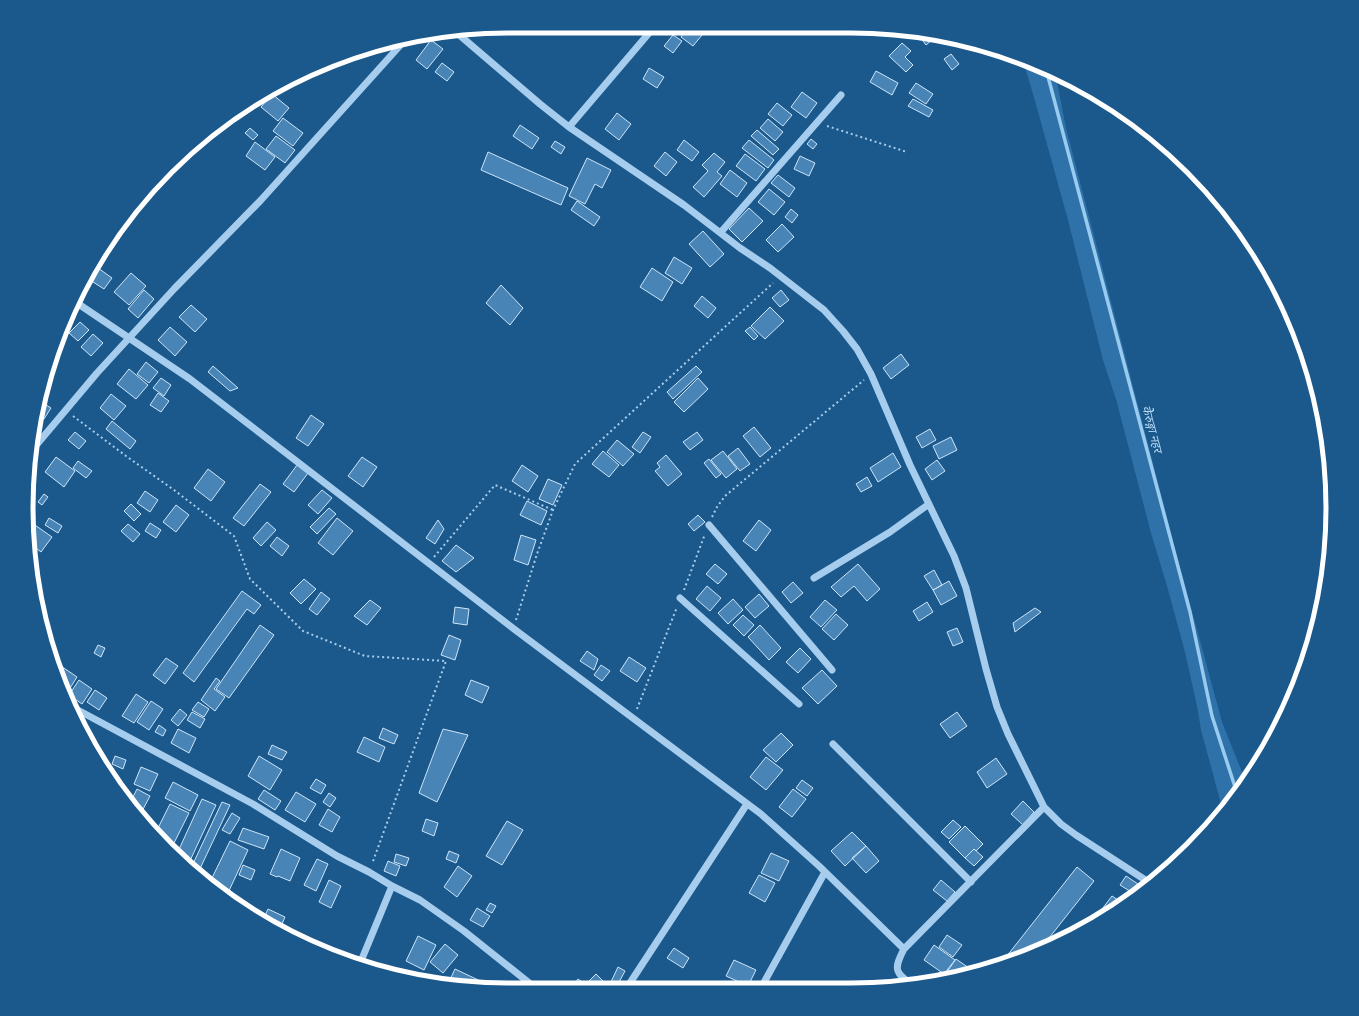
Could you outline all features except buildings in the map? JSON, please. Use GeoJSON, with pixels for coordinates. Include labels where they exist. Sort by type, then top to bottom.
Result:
{"type":"FeatureCollection","features":[{"type":"Feature","properties":{"kind":"street"},"geometry":{"type":"LineString","coordinates":[[569,127],[649,33]]}},
{"type":"Feature","properties":{"kind":"street"},"geometry":{"type":"LineString","coordinates":[[461,36],[569,127],[721,232],[824,310],[843,331],[857,349],[871,374],[910,465],[954,556],[966,588],[997,707],[1008,734],[1044,807],[1076,836],[1146,880]]}},
{"type":"Feature","properties":{"kind":"street"},"geometry":{"type":"LineString","coordinates":[[37,444],[97,373],[174,289],[260,200],[400,45]]}},
{"type":"Feature","properties":{"kind":"street"},"geometry":{"type":"LineString","coordinates":[[721,232],[841,95]]}},
{"type":"Feature","properties":{"kind":"street"},"geometry":{"type":"LineString","coordinates":[[79,304],[190,379],[514,629],[761,814],[825,872],[904,949]]}},
{"type":"Feature","properties":{"kind":"street"},"geometry":{"type":"LineString","coordinates":[[814,578],[890,532],[929,504]]}},
{"type":"Feature","properties":{"kind":"street"},"geometry":{"type":"LineString","coordinates":[[709,525],[832,670]]}},
{"type":"Feature","properties":{"kind":"street"},"geometry":{"type":"LineString","coordinates":[[680,598],[799,704]]}},
{"type":"Feature","properties":{"kind":"street"},"geometry":{"type":"LineString","coordinates":[[78,710],[253,804],[337,856],[420,900],[464,931],[528,983]]}},
{"type":"Feature","properties":{"kind":"street"},"geometry":{"type":"LineString","coordinates":[[832,744],[971,882]]}},
{"type":"Feature","properties":{"kind":"street"},"geometry":{"type":"LineString","coordinates":[[630,983],[747,804]]}},
{"type":"Feature","properties":{"kind":"street"},"geometry":{"type":"LineString","coordinates":[[905,980],[897,971],[897,963],[904,949],[1044,807]]}},
{"type":"Feature","properties":{"kind":"street"},"geometry":{"type":"LineString","coordinates":[[764,983],[825,872]]}},
{"type":"Feature","properties":{"kind":"street"},"geometry":{"type":"LineString","coordinates":[[362,960],[392,886]]}},
{"type":"Feature","properties":{"kind":"path"},"geometry":{"type":"LineString","coordinates":[[817,122],[907,152]]}},
{"type":"Feature","properties":{"kind":"path"},"geometry":{"type":"LineString","coordinates":[[514,629],[537,554],[553,510],[575,464],[780,277]]}},
{"type":"Feature","properties":{"kind":"path"},"geometry":{"type":"LineString","coordinates":[[633,717],[709,525],[717,508],[725,496],[871,374]]}},
{"type":"Feature","properties":{"kind":"path"},"geometry":{"type":"LineString","coordinates":[[66,411],[234,536],[250,579],[303,631],[365,656],[446,662],[369,872]]}},
{"type":"Feature","properties":{"kind":"path"},"geometry":{"type":"LineString","coordinates":[[428,563],[494,485],[553,510]]}},
{"type":"Feature","properties":{"kind":"shaded area"},"geometry":{"type":"Polygon","coordinates":[[[1025,66],[1057,80],[1066,128],[1176,552],[1222,722],[1243,776],[1221,805],[1201,730],[1185,652],[1151,533],[1116,399],[1103,360],[1068,220],[1025,66]]]}},
{"type":"Feature","properties":{"kind":"waterway","name":"केेरुङ्गा नहर"},"geometry":{"type":"LineString","coordinates":[[1048,76],[1190,612],[1212,716],[1235,787]]}}]}
